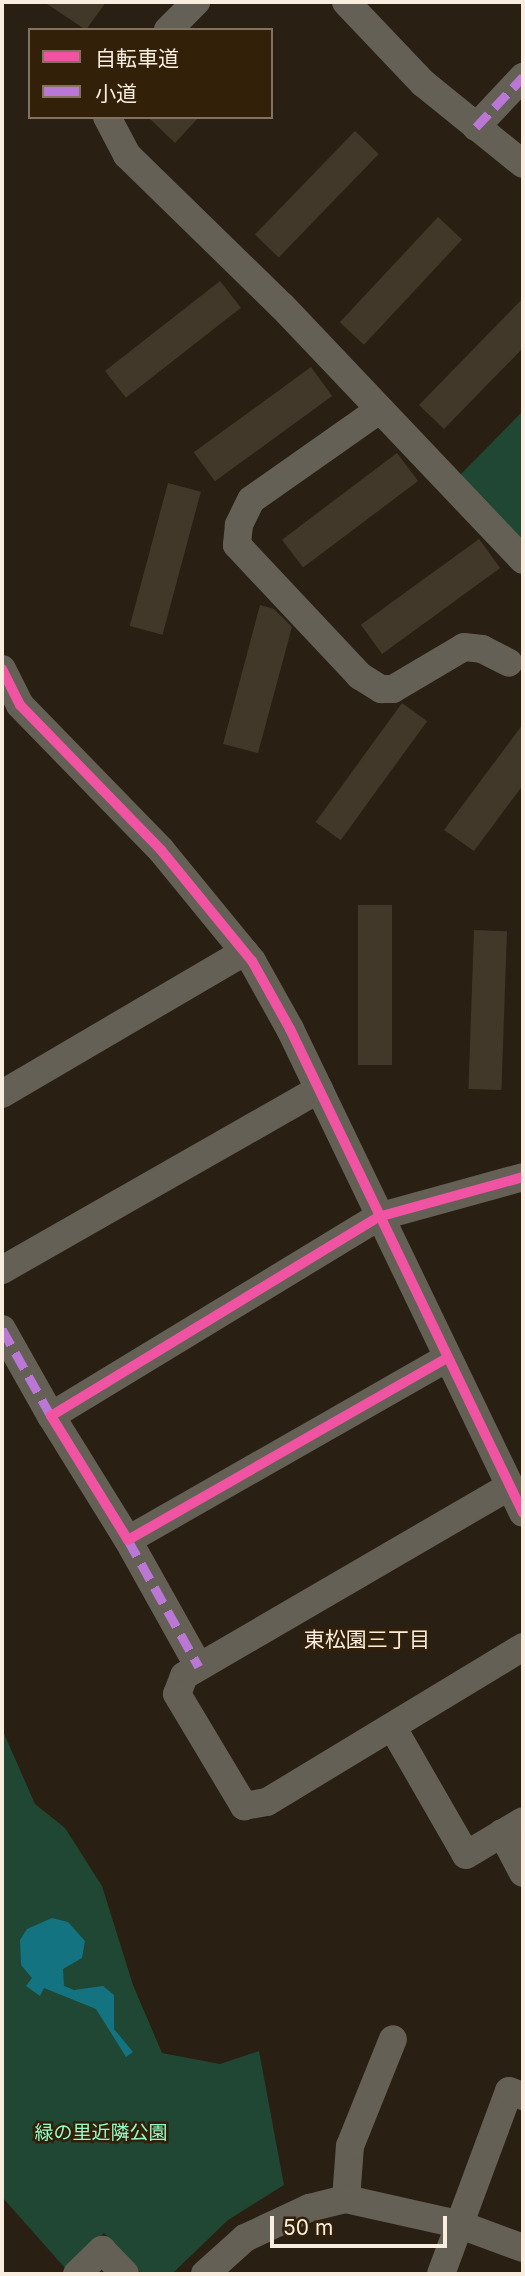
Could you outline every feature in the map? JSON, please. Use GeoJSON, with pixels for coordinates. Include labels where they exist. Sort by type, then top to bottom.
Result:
{"type":"FeatureCollection","features":[{"type":"Feature","properties":{"kind":"street"},"geometry":{"type":"LineString","coordinates":[[170,28],[196,2]]}},
{"type":"Feature","properties":{"kind":"street"},"geometry":{"type":"LineString","coordinates":[[346,2],[423,83],[523,164]]}},
{"type":"Feature","properties":{"kind":"street"},"geometry":{"type":"LineString","coordinates":[[476,127],[523,78]]}},
{"type":"Feature","properties":{"kind":"street"},"geometry":{"type":"LineString","coordinates":[[108,119],[127,155],[282,306],[523,560]]}},
{"type":"Feature","properties":{"kind":"street"},"geometry":{"type":"LineString","coordinates":[[379,410],[250,500],[239,525],[237,545],[360,676],[380,689],[393,690],[464,647],[519,659]]}},
{"type":"Feature","properties":{"kind":"street"},"geometry":{"type":"LineString","coordinates":[[2,669],[20,705],[161,850],[244,952],[318,1089],[523,1513]]}},
{"type":"Feature","properties":{"kind":"street"},"geometry":{"type":"LineString","coordinates":[[2,1094],[244,952]]}},
{"type":"Feature","properties":{"kind":"street"},"geometry":{"type":"LineString","coordinates":[[2,1270],[318,1089]]}},
{"type":"Feature","properties":{"kind":"street"},"geometry":{"type":"LineString","coordinates":[[51,1416],[378,1217],[523,1177]]}},
{"type":"Feature","properties":{"kind":"street"},"geometry":{"type":"LineString","coordinates":[[2,1329],[51,1416],[128,1540],[199,1667]]}},
{"type":"Feature","properties":{"kind":"street"},"geometry":{"type":"LineString","coordinates":[[128,1540],[447,1358]]}},
{"type":"Feature","properties":{"kind":"street"},"geometry":{"type":"LineString","coordinates":[[510,1486],[184,1676],[177,1694],[244,1806],[267,1802],[523,1647]]}},
{"type":"Feature","properties":{"kind":"street"},"geometry":{"type":"LineString","coordinates":[[393,1728],[466,1855],[513,1827],[523,1873]]}},
{"type":"Feature","properties":{"kind":"street"},"geometry":{"type":"LineString","coordinates":[[346,2199],[350,2146],[393,2039]]}},
{"type":"Feature","properties":{"kind":"street"},"geometry":{"type":"LineString","coordinates":[[441,2274],[509,2091],[523,2096]]}},
{"type":"Feature","properties":{"kind":"street"},"geometry":{"type":"LineString","coordinates":[[205,2274],[245,2238],[309,2207],[346,2199],[458,2224],[523,2248]]}},
{"type":"Feature","properties":{"kind":"street"},"geometry":{"type":"LineString","coordinates":[[77,2274],[102,2250],[125,2274]]}},
{"type":"Feature","properties":{"kind":"green space"},"geometry":{"type":"Polygon","coordinates":[[[523,411],[523,544],[458,477],[523,411]]]}},
{"type":"Feature","properties":{"kind":"green space","name":"緑の里近隣公園"},"geometry":{"type":"Polygon","coordinates":[[[2,1729],[35,1804],[65,1828],[102,1886],[133,1985],[162,2053],[220,2064],[259,2051],[284,2185],[228,2220],[172,2274],[142,2274],[104,2233],[65,2268],[2,2197],[2,1729]]]}},
{"type":"Feature","properties":{"kind":"water"},"geometry":{"type":"Polygon","coordinates":[[[52,1918],[68,1922],[85,1941],[82,1958],[63,1969],[64,1986],[74,1990],[103,1986],[114,1995],[114,2029],[133,2052],[126,2057],[96,2009],[44,1988],[40,1996],[26,1986],[32,1978],[21,1965],[20,1940],[27,1929],[52,1918]]]}},
{"type":"Feature","properties":{"kind":"building"},"geometry":{"type":"Polygon","coordinates":[[[44,2],[106,2],[87,28],[83,28],[44,2]]]}},
{"type":"Feature","properties":{"kind":"building"},"geometry":{"type":"Polygon","coordinates":[[[150,119],[197,119],[175,143],[150,119]]]}},
{"type":"Feature","properties":{"kind":"building"},"geometry":{"type":"Polygon","coordinates":[[[355,131],[379,154],[279,258],[255,235],[355,131]]]}},
{"type":"Feature","properties":{"kind":"building"},"geometry":{"type":"Polygon","coordinates":[[[438,217],[462,240],[364,345],[340,322],[438,217]]]}},
{"type":"Feature","properties":{"kind":"building"},"geometry":{"type":"Polygon","coordinates":[[[220,281],[241,308],[126,398],[105,371],[220,281]]]}},
{"type":"Feature","properties":{"kind":"building"},"geometry":{"type":"Polygon","coordinates":[[[523,298],[523,348],[444,429],[419,405],[523,298]]]}},
{"type":"Feature","properties":{"kind":"building"},"geometry":{"type":"Polygon","coordinates":[[[311,367],[332,396],[215,481],[194,452],[311,367]]]}},
{"type":"Feature","properties":{"kind":"building"},"geometry":{"type":"Polygon","coordinates":[[[397,453],[418,481],[303,568],[282,540],[397,453]]]}},
{"type":"Feature","properties":{"kind":"building"},"geometry":{"type":"Polygon","coordinates":[[[168,483],[201,492],[163,635],[130,626],[168,483]]]}},
{"type":"Feature","properties":{"kind":"building"},"geometry":{"type":"Polygon","coordinates":[[[479,539],[500,568],[382,654],[361,625],[479,539]]]}},
{"type":"Feature","properties":{"kind":"building"},"geometry":{"type":"Polygon","coordinates":[[[260,605],[274,609],[292,627],[258,753],[223,744],[260,605]]]}},
{"type":"Feature","properties":{"kind":"building"},"geometry":{"type":"Polygon","coordinates":[[[402,703],[427,721],[341,840],[316,822],[402,703]]]}},
{"type":"Feature","properties":{"kind":"building"},"geometry":{"type":"Polygon","coordinates":[[[523,724],[523,785],[474,851],[444,830],[523,724]]]}},
{"type":"Feature","properties":{"kind":"building"},"geometry":{"type":"Polygon","coordinates":[[[358,905],[392,905],[392,1065],[358,1065],[358,905]]]}},
{"type":"Feature","properties":{"kind":"building"},"geometry":{"type":"Polygon","coordinates":[[[474,930],[507,931],[501,1090],[468,1089],[474,930]]]}},
{"type":"Feature","properties":{"kind":"marked path"},"geometry":{"type":"LineString","coordinates":[[476,127],[523,77]]}},
{"type":"Feature","properties":{"kind":"marked path"},"geometry":{"type":"LineString","coordinates":[[2,1329],[51,1416]]}},
{"type":"Feature","properties":{"kind":"marked path"},"geometry":{"type":"LineString","coordinates":[[128,1540],[199,1667]]}},
{"type":"Feature","properties":{"kind":"cycle path"},"geometry":{"type":"LineString","coordinates":[[2,669],[20,705],[161,850],[252,961],[290,1029],[523,1513]]}},
{"type":"Feature","properties":{"kind":"cycle path"},"geometry":{"type":"LineString","coordinates":[[447,1358],[128,1540],[51,1416],[378,1217],[523,1177]]}},
{"type":"Feature","properties":{"kind":"district","name":"東松園三丁目"},"geometry":{"type":"Point","coordinates":[367,1640]}}]}
